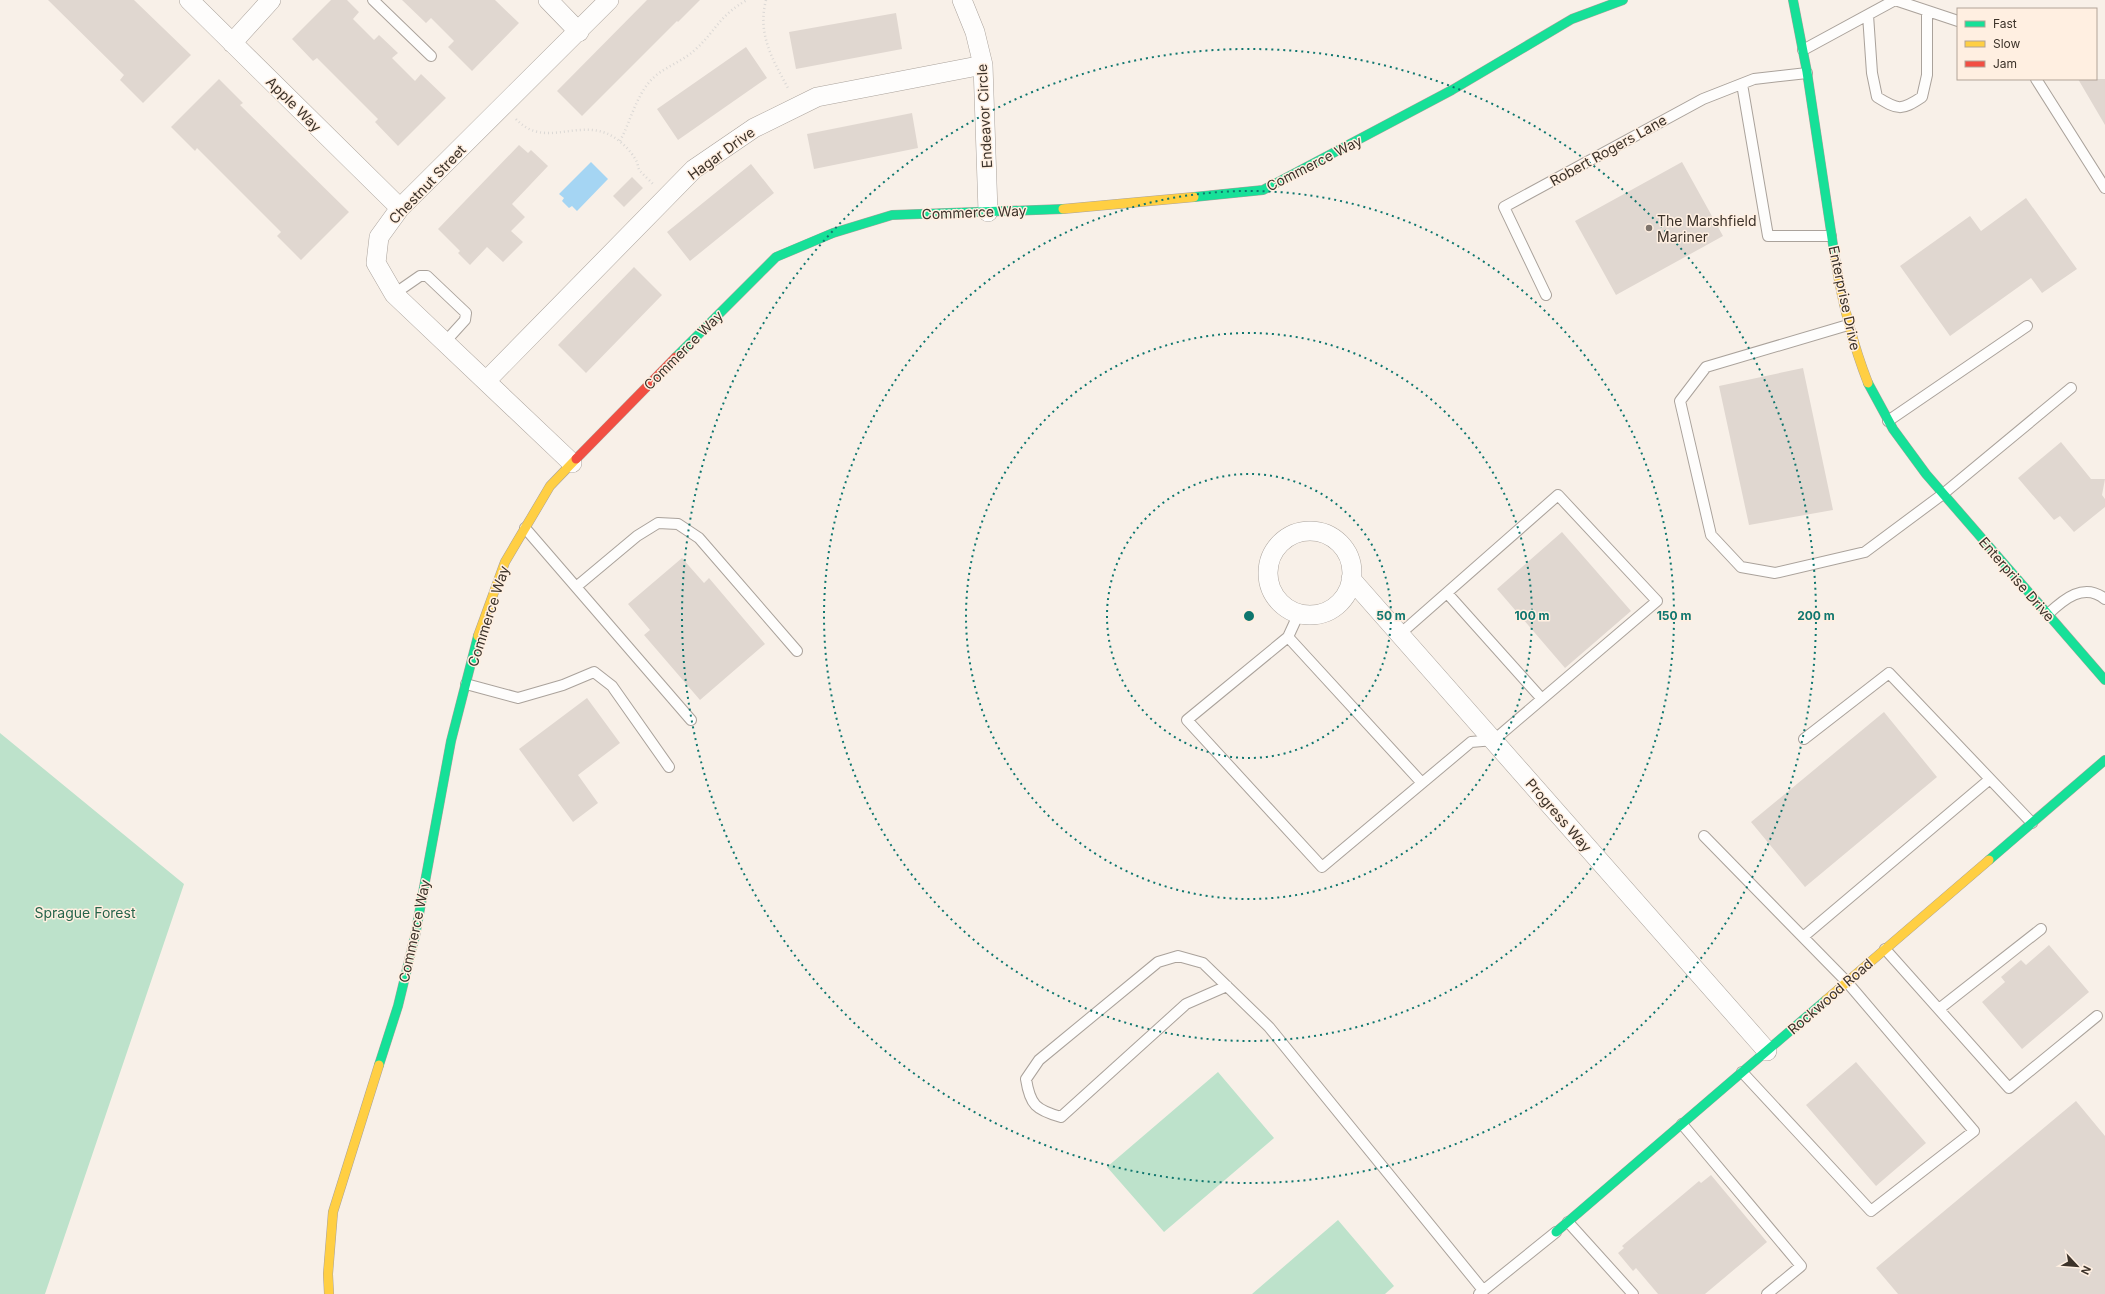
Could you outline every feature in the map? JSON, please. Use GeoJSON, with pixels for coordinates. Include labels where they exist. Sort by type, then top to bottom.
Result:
{"type":"FeatureCollection","features":[{"type":"Feature","properties":{"kind":"street","name":"Apple Way"},"geometry":{"type":"LineString","coordinates":[[189,0],[400,208]]}},
{"type":"Feature","properties":{"kind":"street"},"geometry":{"type":"LineString","coordinates":[[232,43],[271,0]]}},
{"type":"Feature","properties":{"kind":"street"},"geometry":{"type":"LineString","coordinates":[[548,0],[579,32]]}},
{"type":"Feature","properties":{"kind":"street","name":"Chestnut Street"},"geometry":{"type":"LineString","coordinates":[[572,463],[394,294],[376,263],[379,237],[400,208],[579,32],[609,0]]}},
{"type":"Feature","properties":{"kind":"street","name":"Endeavor Circle"},"geometry":{"type":"LineString","coordinates":[[962,0],[975,32],[983,65],[988,212]]}},
{"type":"Feature","properties":{"kind":"street","name":"Commerce Way"},"geometry":{"type":"LineString","coordinates":[[329,1294],[328,1274],[333,1212],[398,1006],[415,936],[452,741],[479,634],[505,562],[550,486],[776,258],[833,234],[892,215],[1076,209],[1263,190],[1452,90],[1572,19],[1623,0]]}},
{"type":"Feature","properties":{"kind":"street","name":"Enterprise Drive"},"geometry":{"type":"LineString","coordinates":[[1793,0],[1807,73],[1841,294],[1848,325],[1869,386],[1888,421],[1906,449],[1943,494],[2105,680]]}},
{"type":"Feature","properties":{"kind":"street","name":"Hagar Drive"},"geometry":{"type":"LineString","coordinates":[[486,381],[694,169],[754,128],[817,97],[983,65]]}},
{"type":"Feature","properties":{"kind":"street"},"geometry":{"type":"LineString","coordinates":[[1308,530],[1323,532],[1336,540],[1346,550],[1351,564],[1351,579],[1347,591],[1340,602],[1330,610],[1317,614],[1299,613],[1292,611],[1281,604],[1273,593],[1268,581],[1268,566],[1272,553],[1282,541],[1294,533],[1308,530]]}},
{"type":"Feature","properties":{"kind":"street","name":"Progress Way"},"geometry":{"type":"LineString","coordinates":[[1351,579],[1767,1051]]}},
{"type":"Feature","properties":{"kind":"street","name":"Rockwood Road"},"geometry":{"type":"LineString","coordinates":[[1556,1232],[2105,760]]}},
{"type":"Feature","properties":{"kind":"lane"},"geometry":{"type":"LineString","coordinates":[[373,0],[431,56]]}},
{"type":"Feature","properties":{"kind":"lane"},"geometry":{"type":"LineString","coordinates":[[1803,50],[1896,0],[1957,21]]}},
{"type":"Feature","properties":{"kind":"lane"},"geometry":{"type":"LineString","coordinates":[[1868,15],[1872,73],[1877,97],[1893,107],[1908,107],[1922,97],[1928,75],[1926,10]]}},
{"type":"Feature","properties":{"kind":"lane","name":"Robert Rogers Lane"},"geometry":{"type":"LineString","coordinates":[[1546,295],[1504,207],[1702,99],[1754,79],[1807,73]]}},
{"type":"Feature","properties":{"kind":"lane"},"geometry":{"type":"LineString","coordinates":[[2037,80],[2105,188]]}},
{"type":"Feature","properties":{"kind":"lane"},"geometry":{"type":"LineString","coordinates":[[1742,84],[1768,236],[1831,236]]}},
{"type":"Feature","properties":{"kind":"lane"},"geometry":{"type":"LineString","coordinates":[[394,294],[420,276],[427,276],[466,313],[465,320],[444,342]]}},
{"type":"Feature","properties":{"kind":"lane"},"geometry":{"type":"LineString","coordinates":[[1848,325],[1706,367],[1680,401],[1712,535],[1741,567],[1775,573],[1865,552],[1943,494],[2071,388]]}},
{"type":"Feature","properties":{"kind":"lane"},"geometry":{"type":"LineString","coordinates":[[1888,421],[2027,326]]}},
{"type":"Feature","properties":{"kind":"lane"},"geometry":{"type":"LineString","coordinates":[[1299,613],[1288,637],[1187,720],[1322,867],[1471,742],[1494,740],[1657,601],[1558,495],[1400,634]]}},
{"type":"Feature","properties":{"kind":"lane"},"geometry":{"type":"LineString","coordinates":[[576,587],[637,536],[658,523],[678,524],[699,538],[797,651]]}},
{"type":"Feature","properties":{"kind":"lane"},"geometry":{"type":"LineString","coordinates":[[525,528],[691,720]]}},
{"type":"Feature","properties":{"kind":"lane"},"geometry":{"type":"LineString","coordinates":[[2048,614],[2063,601],[2079,591],[2098,594],[2105,600]]}},
{"type":"Feature","properties":{"kind":"lane"},"geometry":{"type":"LineString","coordinates":[[1447,593],[1542,699]]}},
{"type":"Feature","properties":{"kind":"lane"},"geometry":{"type":"LineString","coordinates":[[1288,637],[1422,783]]}},
{"type":"Feature","properties":{"kind":"lane"},"geometry":{"type":"LineString","coordinates":[[466,684],[518,698],[563,685],[594,672],[612,686],[669,767]]}},
{"type":"Feature","properties":{"kind":"lane"},"geometry":{"type":"LineString","coordinates":[[1804,739],[1889,672],[2032,823]]}},
{"type":"Feature","properties":{"kind":"lane"},"geometry":{"type":"LineString","coordinates":[[1803,937],[1990,779]]}},
{"type":"Feature","properties":{"kind":"lane"},"geometry":{"type":"LineString","coordinates":[[1704,836],[1847,982],[1974,1131],[1871,1212],[1742,1072]]}},
{"type":"Feature","properties":{"kind":"lane"},"geometry":{"type":"LineString","coordinates":[[1939,1009],[2041,929]]}},
{"type":"Feature","properties":{"kind":"lane"},"geometry":{"type":"LineString","coordinates":[[1885,949],[2009,1088],[2097,1016]]}},
{"type":"Feature","properties":{"kind":"lane"},"geometry":{"type":"LineString","coordinates":[[1227,986],[1186,1004],[1061,1117],[1042,1112],[1029,1096],[1026,1079],[1039,1060],[1158,962],[1178,956],[1203,963],[1227,986],[1269,1027],[1481,1292],[1556,1232]]}},
{"type":"Feature","properties":{"kind":"lane"},"geometry":{"type":"LineString","coordinates":[[1682,1124],[1801,1266],[1767,1294]]}},
{"type":"Feature","properties":{"kind":"lane"},"geometry":{"type":"LineString","coordinates":[[1568,1222],[1633,1294]]}},
{"type":"Feature","properties":{"kind":"path"},"geometry":{"type":"LineString","coordinates":[[620,141],[627,128],[636,102],[658,74],[684,59],[698,48],[723,17],[735,7],[748,0]]}},
{"type":"Feature","properties":{"kind":"path"},"geometry":{"type":"LineString","coordinates":[[766,0],[763,19],[769,53],[798,107]]}},
{"type":"Feature","properties":{"kind":"path"},"geometry":{"type":"LineString","coordinates":[[504,105],[521,124],[531,132],[543,134],[582,129],[605,133],[620,141],[636,161],[639,169],[666,197]]}},
{"type":"Feature","properties":{"kind":"green space","name":"Sprague Forest"},"geometry":{"type":"Polygon","coordinates":[[[0,733],[184,884],[45,1294],[0,1294],[0,733]]]}},
{"type":"Feature","properties":{"kind":"green space"},"geometry":{"type":"Polygon","coordinates":[[[1218,1072],[1274,1138],[1164,1232],[1107,1167],[1218,1072]]]}},
{"type":"Feature","properties":{"kind":"green space"},"geometry":{"type":"Polygon","coordinates":[[[1338,1220],[1394,1286],[1385,1294],[1252,1294],[1338,1220]]]}},
{"type":"Feature","properties":{"kind":"water"},"geometry":{"type":"Polygon","coordinates":[[[591,162],[608,179],[577,211],[572,206],[569,208],[562,201],[564,198],[559,194],[591,162]]]}},
{"type":"Feature","properties":{"kind":"building"},"geometry":{"type":"Polygon","coordinates":[[[48,0],[134,0],[191,55],[143,103],[120,80],[124,75],[48,0]]]}},
{"type":"Feature","properties":{"kind":"building"},"geometry":{"type":"Polygon","coordinates":[[[331,0],[347,0],[359,12],[353,19],[374,40],[379,35],[398,53],[392,58],[415,81],[421,74],[446,98],[398,146],[375,122],[378,119],[317,58],[313,61],[292,39],[331,0]]]}},
{"type":"Feature","properties":{"kind":"building"},"geometry":{"type":"Polygon","coordinates":[[[402,0],[495,0],[519,23],[472,71],[448,47],[454,41],[431,18],[426,23],[402,0]]]}},
{"type":"Feature","properties":{"kind":"building"},"geometry":{"type":"Polygon","coordinates":[[[647,0],[700,0],[582,116],[557,91],[647,0]]]}},
{"type":"Feature","properties":{"kind":"building"},"geometry":{"type":"Polygon","coordinates":[[[896,13],[902,49],[796,69],[789,32],[896,13]]]}},
{"type":"Feature","properties":{"kind":"building"},"geometry":{"type":"Polygon","coordinates":[[[746,47],[767,78],[678,140],[657,109],[746,47]]]}},
{"type":"Feature","properties":{"kind":"building"},"geometry":{"type":"Polygon","coordinates":[[[219,79],[243,103],[240,105],[349,212],[301,260],[277,236],[281,232],[197,148],[195,151],[171,127],[219,79]]]}},
{"type":"Feature","properties":{"kind":"building"},"geometry":{"type":"Polygon","coordinates":[[[2105,79],[2105,125],[2079,80],[2105,79]]]}},
{"type":"Feature","properties":{"kind":"building"},"geometry":{"type":"Polygon","coordinates":[[[912,113],[918,148],[814,169],[807,134],[912,113]]]}},
{"type":"Feature","properties":{"kind":"building"},"geometry":{"type":"Polygon","coordinates":[[[519,145],[528,153],[531,150],[548,166],[512,204],[525,217],[511,231],[523,242],[503,262],[487,247],[470,265],[458,253],[460,251],[438,229],[519,145]]]}},
{"type":"Feature","properties":{"kind":"building","name":"The Marshfield Mariner"},"geometry":{"type":"Polygon","coordinates":[[[1682,162],[1723,236],[1616,295],[1575,221],[1682,162]]]}},
{"type":"Feature","properties":{"kind":"building"},"geometry":{"type":"Polygon","coordinates":[[[751,164],[774,193],[690,261],[667,232],[751,164]]]}},
{"type":"Feature","properties":{"kind":"building"},"geometry":{"type":"Polygon","coordinates":[[[632,177],[643,188],[624,207],[613,196],[632,177]]]}},
{"type":"Feature","properties":{"kind":"building"},"geometry":{"type":"Polygon","coordinates":[[[2026,198],[2077,269],[2042,293],[2031,278],[1950,336],[1900,266],[1970,216],[1981,231],[2026,198]]]}},
{"type":"Feature","properties":{"kind":"building"},"geometry":{"type":"Polygon","coordinates":[[[634,267],[662,295],[586,373],[558,345],[634,267]]]}},
{"type":"Feature","properties":{"kind":"building"},"geometry":{"type":"Polygon","coordinates":[[[1803,368],[1833,510],[1749,525],[1719,386],[1803,368]]]}},
{"type":"Feature","properties":{"kind":"building"},"geometry":{"type":"Polygon","coordinates":[[[2061,442],[2091,479],[2105,479],[2102,495],[2105,499],[2105,507],[2074,532],[2060,516],[2054,520],[2018,478],[2061,442]]]}},
{"type":"Feature","properties":{"kind":"building"},"geometry":{"type":"Polygon","coordinates":[[[1562,532],[1631,611],[1565,668],[1497,589],[1562,532]]]}},
{"type":"Feature","properties":{"kind":"building"},"geometry":{"type":"Polygon","coordinates":[[[682,558],[704,583],[709,578],[765,644],[700,700],[644,635],[650,630],[628,604],[682,558]]]}},
{"type":"Feature","properties":{"kind":"building"},"geometry":{"type":"Polygon","coordinates":[[[587,698],[620,743],[578,775],[598,803],[573,822],[519,749],[587,698]]]}},
{"type":"Feature","properties":{"kind":"building"},"geometry":{"type":"Polygon","coordinates":[[[1884,712],[1937,777],[1805,887],[1751,822],[1884,712]]]}},
{"type":"Feature","properties":{"kind":"building"},"geometry":{"type":"Polygon","coordinates":[[[2049,945],[2089,992],[2022,1049],[1982,1002],[2005,982],[2001,977],[2021,960],[2026,965],[2049,945]]]}},
{"type":"Feature","properties":{"kind":"building"},"geometry":{"type":"Polygon","coordinates":[[[1856,1062],[1926,1143],[1876,1186],[1806,1105],[1856,1062]]]}},
{"type":"Feature","properties":{"kind":"building"},"geometry":{"type":"Polygon","coordinates":[[[2076,1101],[2105,1136],[2105,1294],[1898,1294],[1876,1268],[2076,1101]]]}},
{"type":"Feature","properties":{"kind":"building"},"geometry":{"type":"Polygon","coordinates":[[[1711,1175],[1767,1242],[1705,1294],[1658,1294],[1636,1268],[1633,1271],[1618,1253],[1624,1248],[1622,1246],[1699,1181],[1701,1183],[1711,1175]]]}},
{"type":"Feature","properties":{"kind":"traffic: fast"},"geometry":{"type":"LineString","coordinates":[[1194,197],[1263,190],[1452,90],[1572,19],[1623,0]]}},
{"type":"Feature","properties":{"kind":"traffic: fast"},"geometry":{"type":"LineString","coordinates":[[1793,0],[1807,72],[1835,258]]}},
{"type":"Feature","properties":{"kind":"traffic: fast"},"geometry":{"type":"LineString","coordinates":[[676,357],[776,257],[833,233],[892,215],[1063,209]]}},
{"type":"Feature","properties":{"kind":"traffic: fast"},"geometry":{"type":"LineString","coordinates":[[1868,383],[1893,429],[1926,474],[2105,680]]}},
{"type":"Feature","properties":{"kind":"traffic: fast"},"geometry":{"type":"LineString","coordinates":[[379,1065],[398,1006],[415,936],[451,741],[478,636]]}},
{"type":"Feature","properties":{"kind":"traffic: fast"},"geometry":{"type":"LineString","coordinates":[[1989,860],[2105,760]]}},
{"type":"Feature","properties":{"kind":"traffic: fast"},"geometry":{"type":"LineString","coordinates":[[1556,1232],[1826,1000]]}},
{"type":"Feature","properties":{"kind":"traffic: slow"},"geometry":{"type":"LineString","coordinates":[[1063,209],[1194,197]]}},
{"type":"Feature","properties":{"kind":"traffic: slow"},"geometry":{"type":"LineString","coordinates":[[1835,258],[1848,321],[1868,383]]}},
{"type":"Feature","properties":{"kind":"traffic: slow"},"geometry":{"type":"LineString","coordinates":[[478,636],[505,562],[550,486],[576,459]]}},
{"type":"Feature","properties":{"kind":"traffic: slow"},"geometry":{"type":"LineString","coordinates":[[1826,1000],[1989,860]]}},
{"type":"Feature","properties":{"kind":"traffic: slow"},"geometry":{"type":"LineString","coordinates":[[329,1294],[328,1274],[333,1212],[379,1065]]}},
{"type":"Feature","properties":{"kind":"traffic: jam"},"geometry":{"type":"LineString","coordinates":[[576,459],[676,357]]}},
{"type":"Feature","properties":{"kind":"place","name":"The Marshfield Mariner"},"geometry":{"type":"Point","coordinates":[1649,228]}}]}
